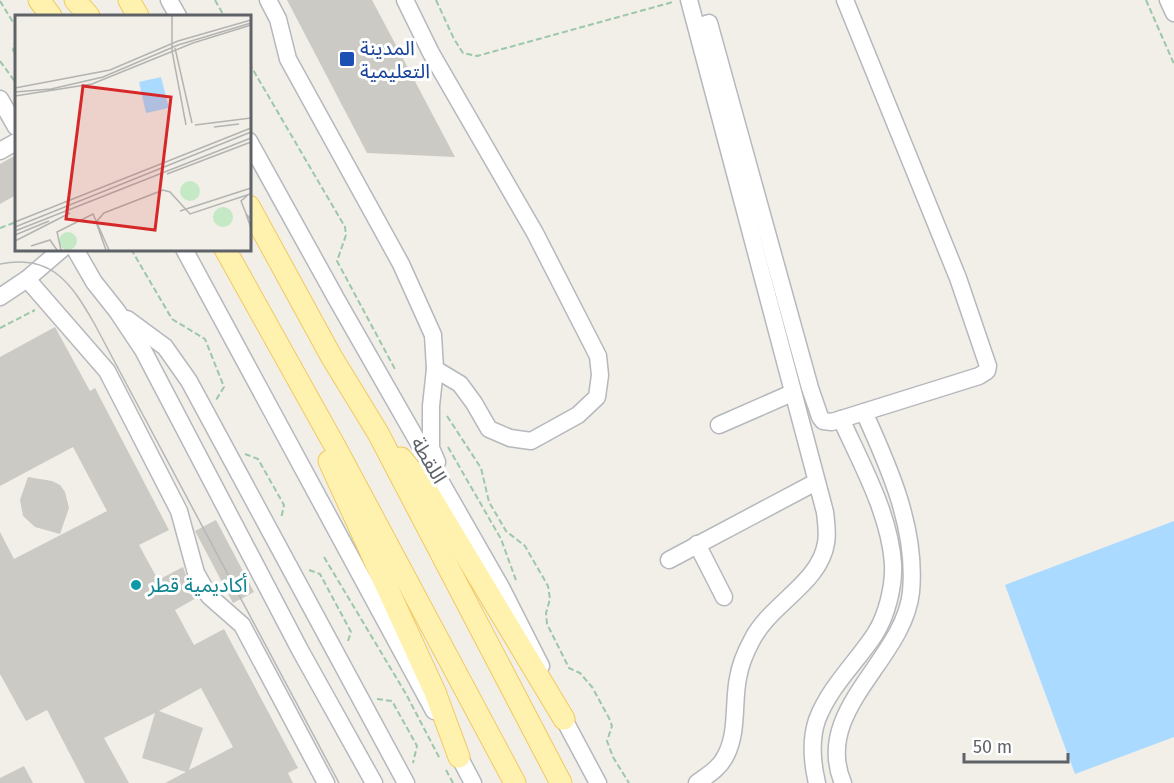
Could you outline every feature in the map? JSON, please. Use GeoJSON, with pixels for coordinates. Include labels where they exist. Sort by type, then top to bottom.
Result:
{"type":"FeatureCollection","features":[{"type":"Feature","properties":{"kind":"main road"},"geometry":{"type":"LineString","coordinates":[[41,0],[50,15]]}},
{"type":"Feature","properties":{"kind":"main road"},"geometry":{"type":"LineString","coordinates":[[75,0],[89,15]]}},
{"type":"Feature","properties":{"kind":"main road"},"geometry":{"type":"LineString","coordinates":[[81,0],[89,15]]}},
{"type":"Feature","properties":{"kind":"main road","name":"اللقطة"},"geometry":{"type":"LineString","coordinates":[[250,208],[332,356],[378,433],[561,783]]}},
{"type":"Feature","properties":{"kind":"main road"},"geometry":{"type":"LineString","coordinates":[[226,250],[347,468],[515,783]]}},
{"type":"Feature","properties":{"kind":"main road"},"geometry":{"type":"LineString","coordinates":[[275,340],[356,523],[435,692],[459,757]]}},
{"type":"Feature","properties":{"kind":"main road"},"geometry":{"type":"LineString","coordinates":[[378,433],[424,486],[564,719]]}},
{"type":"Feature","properties":{"kind":"street"},"geometry":{"type":"LineString","coordinates":[[169,0],[177,15]]}},
{"type":"Feature","properties":{"kind":"street"},"geometry":{"type":"LineString","coordinates":[[268,0],[278,19],[288,59],[401,264],[432,335],[435,369],[431,406],[431,448],[438,464],[471,517],[502,589]]}},
{"type":"Feature","properties":{"kind":"street"},"geometry":{"type":"LineString","coordinates":[[405,0],[432,53],[535,233],[598,356],[600,375],[597,397],[578,415],[531,441],[510,438],[489,429],[460,384],[435,369]]}},
{"type":"Feature","properties":{"kind":"street"},"geometry":{"type":"LineString","coordinates":[[689,0],[825,512],[827,529],[826,544],[820,562],[811,575],[768,616],[752,639],[738,678],[733,730],[726,755],[718,766],[697,783]]}},
{"type":"Feature","properties":{"kind":"street"},"geometry":{"type":"LineString","coordinates":[[697,27],[709,23],[818,413],[823,421],[828,422],[979,376],[984,374],[988,366],[958,278],[845,0]]}},
{"type":"Feature","properties":{"kind":"street"},"geometry":{"type":"LineString","coordinates":[[1168,0],[1174,13]]}},
{"type":"Feature","properties":{"kind":"street"},"geometry":{"type":"LineString","coordinates":[[0,99],[15,125]]}},
{"type":"Feature","properties":{"kind":"street"},"geometry":{"type":"LineString","coordinates":[[0,151],[15,142]]}},
{"type":"Feature","properties":{"kind":"street","name":"اللقطة"},"geometry":{"type":"LineString","coordinates":[[250,143],[502,589],[535,651],[564,719],[598,783]]}},
{"type":"Feature","properties":{"kind":"street"},"geometry":{"type":"LineString","coordinates":[[0,297],[27,279],[61,250]]}},
{"type":"Feature","properties":{"kind":"street"},"geometry":{"type":"LineString","coordinates":[[76,250],[94,282],[143,350],[300,650],[374,783]]}},
{"type":"Feature","properties":{"kind":"street"},"geometry":{"type":"LineString","coordinates":[[185,250],[473,783]]}},
{"type":"Feature","properties":{"kind":"street"},"geometry":{"type":"LineString","coordinates":[[27,279],[107,371],[179,510],[196,573],[209,596],[242,625],[326,783]]}},
{"type":"Feature","properties":{"kind":"street"},"geometry":{"type":"LineString","coordinates":[[117,311],[165,347],[189,381],[406,783]]}},
{"type":"Feature","properties":{"kind":"street"},"geometry":{"type":"LineString","coordinates":[[166,394],[189,381]]}},
{"type":"Feature","properties":{"kind":"street"},"geometry":{"type":"LineString","coordinates":[[719,424],[792,393]]}},
{"type":"Feature","properties":{"kind":"street"},"geometry":{"type":"LineString","coordinates":[[843,783],[838,761],[840,727],[846,711],[893,642],[904,620],[911,592],[909,538],[905,518],[864,412]]}},
{"type":"Feature","properties":{"kind":"street"},"geometry":{"type":"LineString","coordinates":[[817,783],[813,762],[813,741],[817,721],[837,681],[876,633],[886,611],[893,564],[885,523],[841,419]]}},
{"type":"Feature","properties":{"kind":"street"},"geometry":{"type":"LineString","coordinates":[[669,560],[816,482]]}},
{"type":"Feature","properties":{"kind":"street"},"geometry":{"type":"LineString","coordinates":[[238,531],[263,517]]}},
{"type":"Feature","properties":{"kind":"street"},"geometry":{"type":"LineString","coordinates":[[697,544],[724,597]]}},
{"type":"Feature","properties":{"kind":"street"},"geometry":{"type":"LineString","coordinates":[[300,650],[326,636]]}},
{"type":"Feature","properties":{"kind":"path"},"geometry":{"type":"LineString","coordinates":[[214,0],[223,15]]}},
{"type":"Feature","properties":{"kind":"path"},"geometry":{"type":"LineString","coordinates":[[436,0],[463,53],[477,56],[679,0]]}},
{"type":"Feature","properties":{"kind":"path"},"geometry":{"type":"LineString","coordinates":[[1146,0],[1174,63]]}},
{"type":"Feature","properties":{"kind":"path"},"geometry":{"type":"LineString","coordinates":[[0,1],[15,25]]}},
{"type":"Feature","properties":{"kind":"path"},"geometry":{"type":"LineString","coordinates":[[0,61],[15,82]]}},
{"type":"Feature","properties":{"kind":"path"},"geometry":{"type":"LineString","coordinates":[[0,228],[15,222]]}},
{"type":"Feature","properties":{"kind":"path"},"geometry":{"type":"LineString","coordinates":[[132,250],[172,319],[205,339],[224,387],[216,402]]}},
{"type":"Feature","properties":{"kind":"path"},"geometry":{"type":"LineString","coordinates":[[0,328],[49,303]]}},
{"type":"Feature","properties":{"kind":"path"},"geometry":{"type":"LineString","coordinates":[[442,410],[481,468],[489,502],[506,531],[525,546],[544,579],[550,598],[546,613],[547,624],[569,668],[580,673],[586,680],[609,718],[612,726],[607,741],[613,757],[629,783]]}},
{"type":"Feature","properties":{"kind":"path"},"geometry":{"type":"LineString","coordinates":[[240,452],[258,459],[284,505],[280,524]]}},
{"type":"Feature","properties":{"kind":"path"},"geometry":{"type":"LineString","coordinates":[[324,557],[406,694],[453,783]]}},
{"type":"Feature","properties":{"kind":"path"},"geometry":{"type":"LineString","coordinates":[[299,568],[320,574],[351,632],[346,645]]}},
{"type":"Feature","properties":{"kind":"path"},"geometry":{"type":"LineString","coordinates":[[371,698],[392,700],[417,746],[413,766]]}},
{"type":"Feature","properties":{"kind":"water"},"geometry":{"type":"Polygon","coordinates":[[[1174,521],[1174,737],[1075,774],[1005,585],[1174,521]]]}},
{"type":"Feature","properties":{"kind":"building"},"geometry":{"type":"Polygon","coordinates":[[[287,0],[372,0],[455,157],[367,153],[287,0]]]}},
{"type":"Feature","properties":{"kind":"building"},"geometry":{"type":"Polygon","coordinates":[[[15,156],[15,196],[0,204],[0,164],[15,156]]]}},
{"type":"Feature","properties":{"kind":"building","name":"أكاديمية قطر"},"geometry":{"type":"Polygon","coordinates":[[[55,327],[90,391],[95,388],[169,530],[139,545],[158,580],[183,567],[198,597],[175,610],[194,645],[224,629],[298,768],[288,773],[293,783],[165,783],[186,772],[142,758],[155,713],[104,738],[129,783],[85,783],[47,710],[26,721],[0,674],[0,532],[14,559],[107,511],[73,447],[0,486],[0,357],[55,327]],[[201,688],[159,711],[203,728],[189,770],[233,747],[201,688]]]}},
{"type":"Feature","properties":{"kind":"building"},"geometry":{"type":"Polygon","coordinates":[[[28,477],[52,481],[60,485],[65,492],[69,508],[60,534],[35,527],[23,516],[20,500],[28,477]]]}},
{"type":"Feature","properties":{"kind":"building"},"geometry":{"type":"Polygon","coordinates":[[[216,520],[254,592],[233,603],[195,531],[216,520]]]}},
{"type":"Feature","properties":{"kind":"building"},"geometry":{"type":"Polygon","coordinates":[[[24,766],[33,783],[0,783],[0,778],[24,766]]]}},
{"type":"Feature","properties":{"kind":"tram line"},"geometry":{"type":"LineString","coordinates":[[0,264],[33,263],[47,268],[68,284],[77,296],[94,323],[339,783]]}},
{"type":"Feature","properties":{"kind":"place","name":"المدينة التعليمية"},"geometry":{"type":"Point","coordinates":[347,59]}},
{"type":"Feature","properties":{"kind":"place","name":"أكاديمية قطر"},"geometry":{"type":"Point","coordinates":[136,585]}}]}
